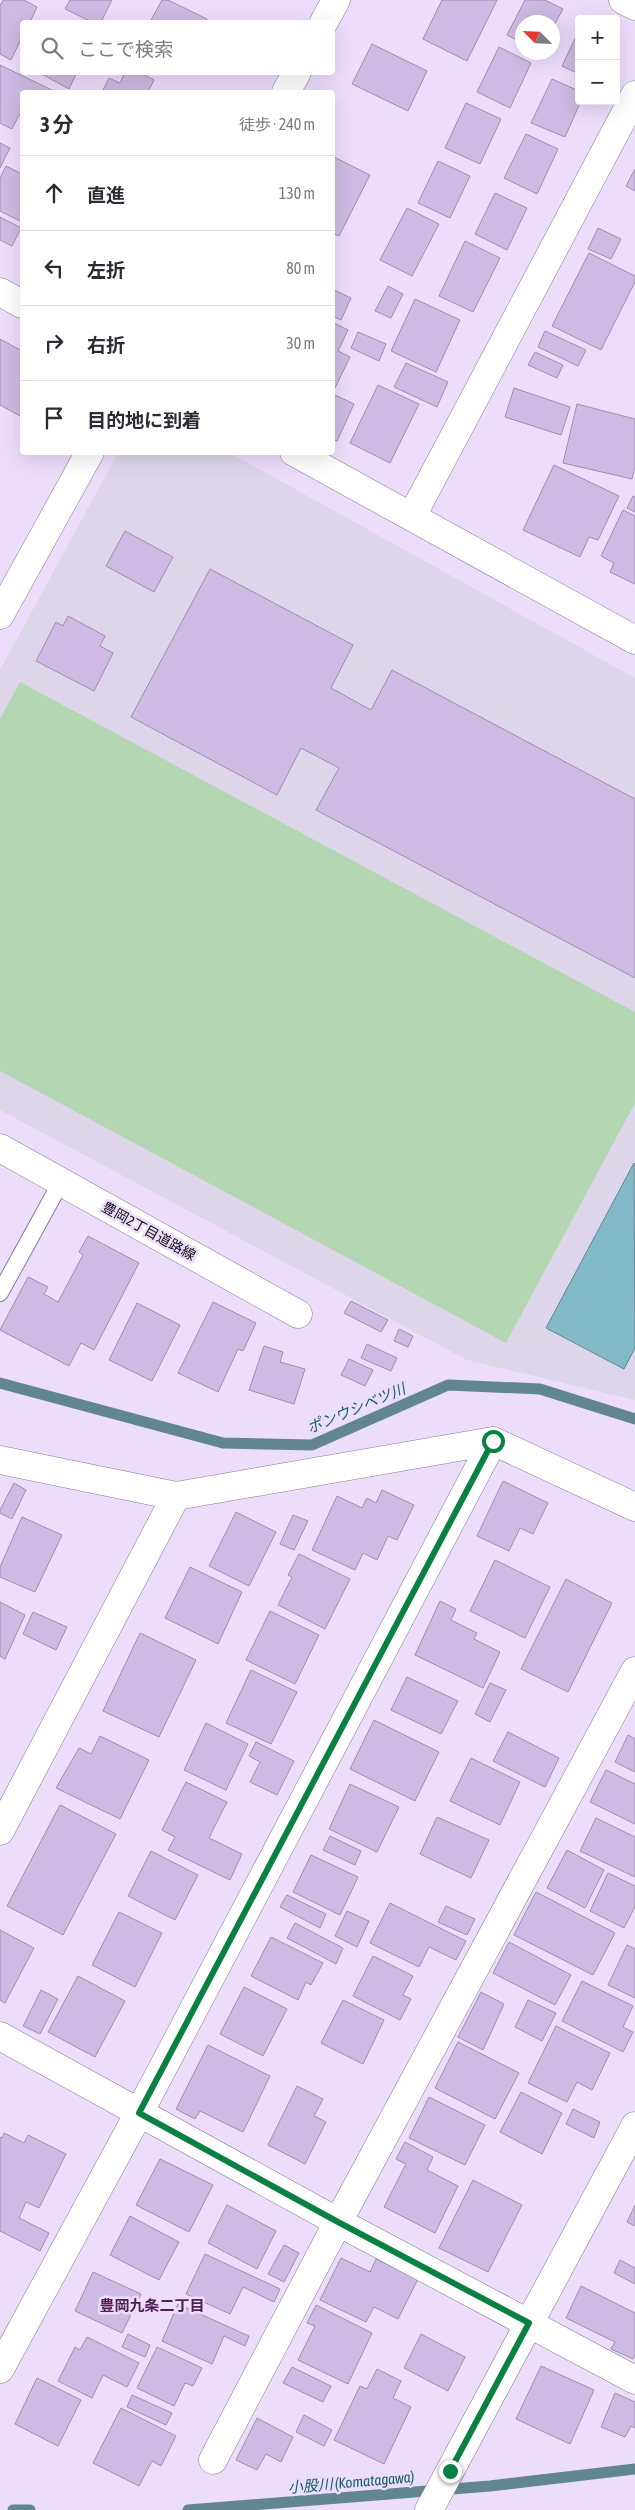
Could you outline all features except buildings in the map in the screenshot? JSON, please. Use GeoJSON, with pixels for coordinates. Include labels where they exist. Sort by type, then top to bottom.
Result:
{"type":"FeatureCollection","features":[{"type":"Feature","properties":{"kind":"street"},"geometry":{"type":"LineString","coordinates":[[325,20],[336,0]]}},
{"type":"Feature","properties":{"kind":"street"},"geometry":{"type":"LineString","coordinates":[[623,0],[635,6]]}},
{"type":"Feature","properties":{"kind":"street"},"geometry":{"type":"LineString","coordinates":[[287,90],[295,75]]}},
{"type":"Feature","properties":{"kind":"street"},"geometry":{"type":"LineString","coordinates":[[412,516],[635,96]]}},
{"type":"Feature","properties":{"kind":"street"},"geometry":{"type":"LineString","coordinates":[[0,292],[20,303]]}},
{"type":"Feature","properties":{"kind":"street"},"geometry":{"type":"LineString","coordinates":[[0,615],[88,455]]}},
{"type":"Feature","properties":{"kind":"street"},"geometry":{"type":"LineString","coordinates":[[300,455],[635,640]]}},
{"type":"Feature","properties":{"kind":"street","name":"豊岡2丁目道路線"},"geometry":{"type":"LineString","coordinates":[[0,1148],[298,1314]]}},
{"type":"Feature","properties":{"kind":"street"},"geometry":{"type":"LineString","coordinates":[[0,2369],[139,2113],[493,1441]]}},
{"type":"Feature","properties":{"kind":"street"},"geometry":{"type":"LineString","coordinates":[[0,1460],[176,1496],[493,1441],[635,1507]]}},
{"type":"Feature","properties":{"kind":"street"},"geometry":{"type":"LineString","coordinates":[[0,1831],[176,1496]]}},
{"type":"Feature","properties":{"kind":"street"},"geometry":{"type":"LineString","coordinates":[[213,2460],[338,2222],[635,1671]]}},
{"type":"Feature","properties":{"kind":"street"},"geometry":{"type":"LineString","coordinates":[[0,2036],[338,2222],[635,2380]]}},
{"type":"Feature","properties":{"kind":"street"},"geometry":{"type":"LineString","coordinates":[[429,2510],[635,2126]]}},
{"type":"Feature","properties":{"kind":"lane"},"geometry":{"type":"LineString","coordinates":[[0,1293],[61,1182]]}},
{"type":"Feature","properties":{"kind":"shaded area"},"geometry":{"type":"Polygon","coordinates":[[[117,455],[234,455],[635,678],[635,1400],[467,1360],[0,1110],[0,670],[117,455]]]}},
{"type":"Feature","properties":{"kind":"shaded area"},"geometry":{"type":"Polygon","coordinates":[[[20,682],[635,1012],[635,1103],[506,1343],[0,1071],[0,719],[20,682]]]}},
{"type":"Feature","properties":{"kind":"shaded area"},"geometry":{"type":"Polygon","coordinates":[[[634,1163],[635,1348],[624,1369],[546,1328],[634,1163]]]}},
{"type":"Feature","properties":{"kind":"waterway","name":"ポンウシベツ川"},"geometry":{"type":"LineString","coordinates":[[0,1383],[223,1443],[312,1445],[448,1385],[540,1389],[635,1419]]}},
{"type":"Feature","properties":{"kind":"waterway","name":"小股川 (Komatagawa)"},"geometry":{"type":"LineString","coordinates":[[188,2510],[490,2486],[635,2469]]}},
{"type":"Feature","properties":{"kind":"waterway","name":"小股川 (Komatagawa)"},"geometry":{"type":"LineString","coordinates":[[13,2510],[30,2510]]}},
{"type":"Feature","properties":{"kind":"district","name":"豊岡九条二丁目"},"geometry":{"type":"Point","coordinates":[152,2305]}},
{"type":"Feature","properties":{"kind":"route"},"geometry":{"type":"LineString","coordinates":[[450,2471],[529,2323],[338,2222],[139,2113],[493,1441]]}}]}
